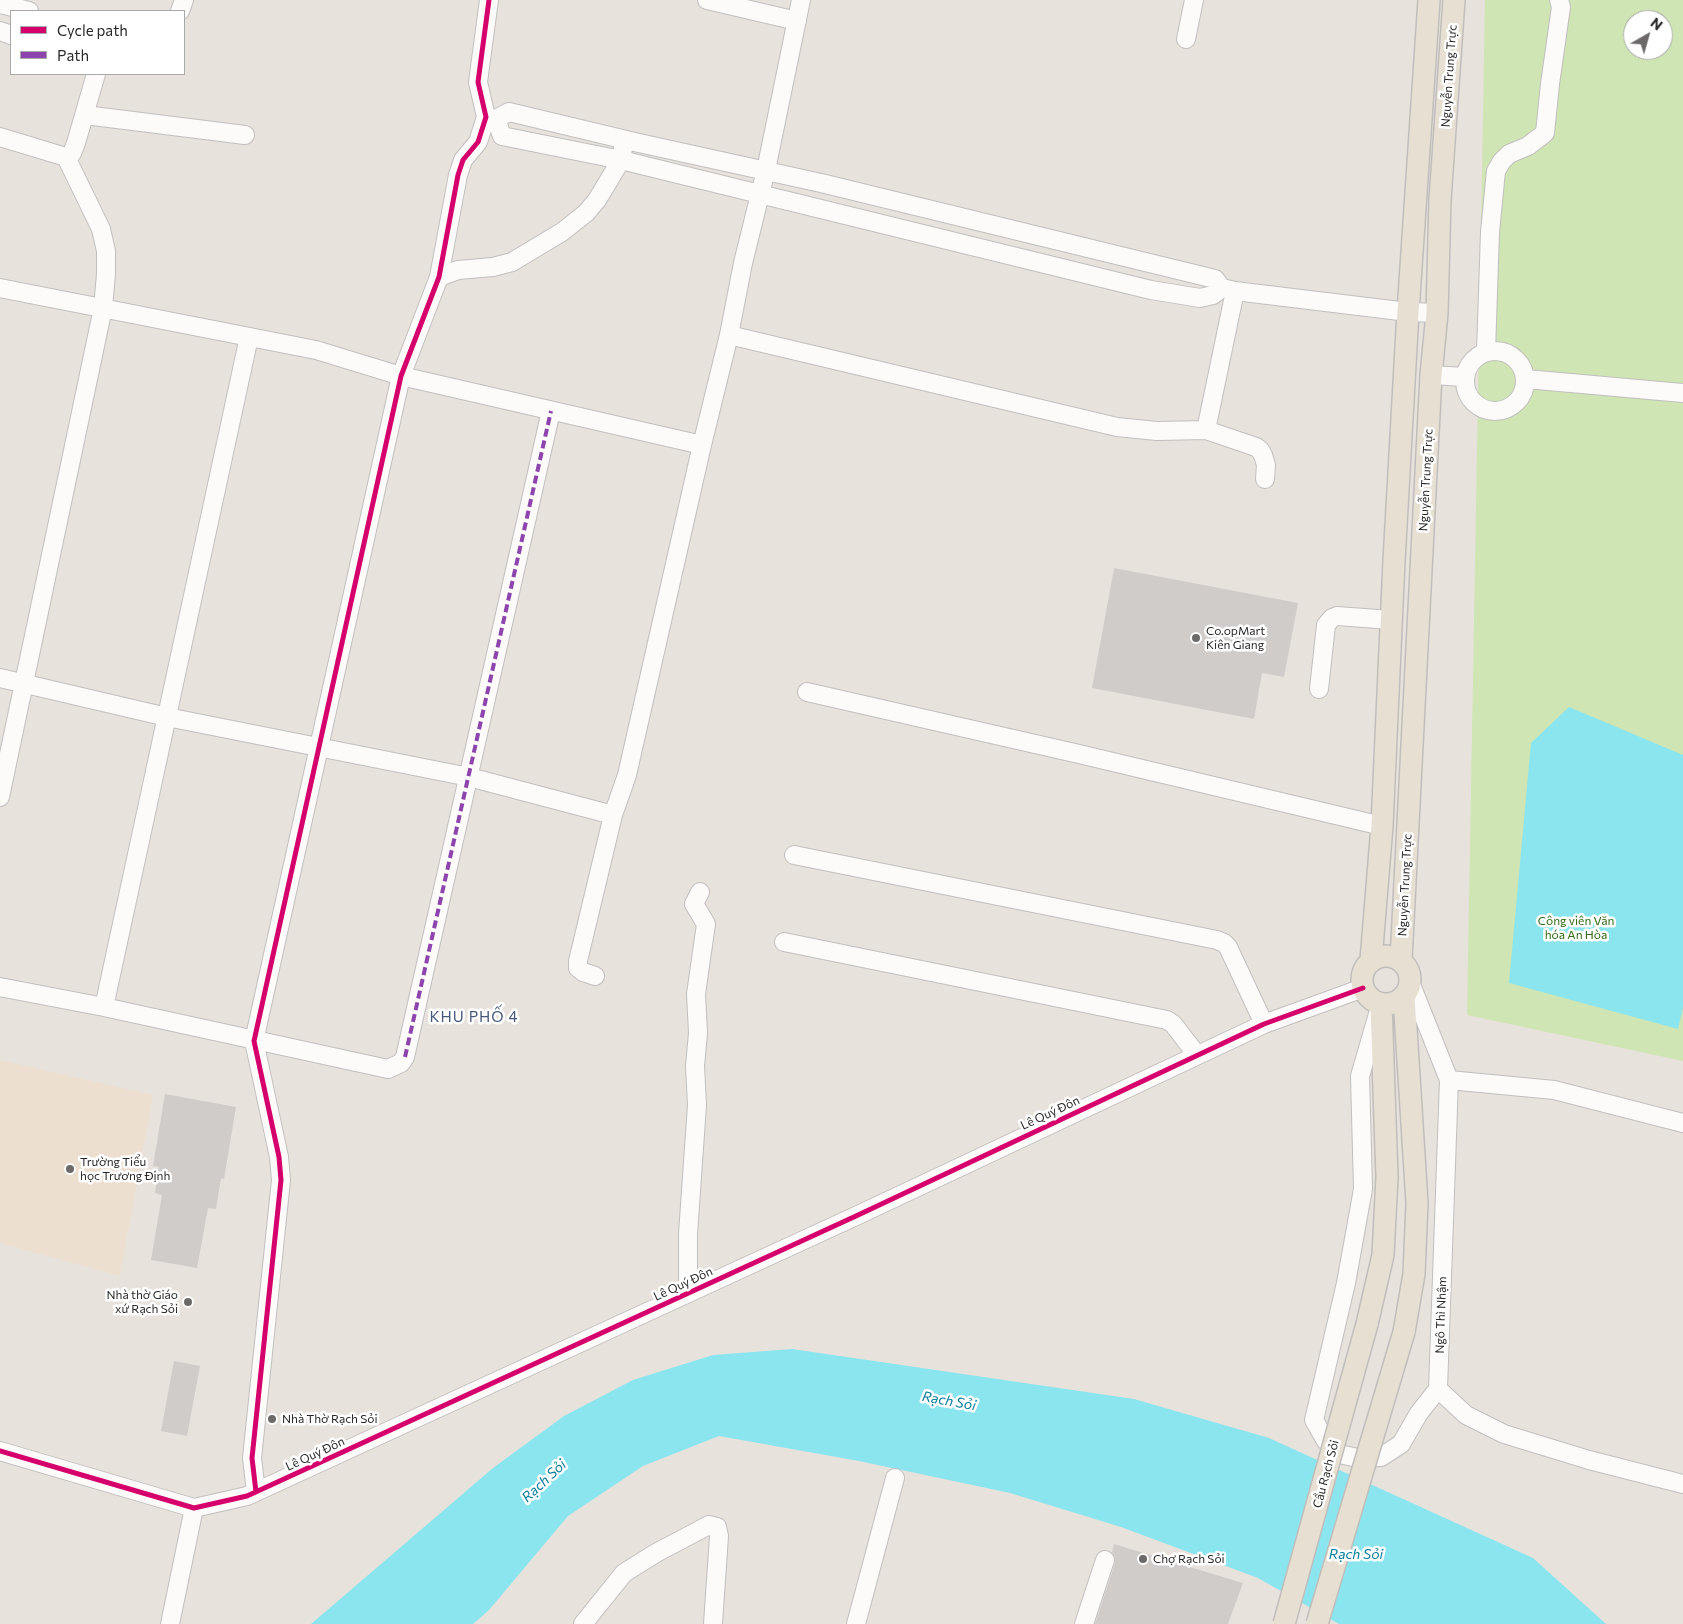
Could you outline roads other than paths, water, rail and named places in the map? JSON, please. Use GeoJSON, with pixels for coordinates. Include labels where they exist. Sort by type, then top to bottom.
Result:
{"type":"FeatureCollection","features":[{"type":"Feature","properties":{"kind":"main road","name":"Nguyễn Trung Trực"},"geometry":{"type":"LineString","coordinates":[[1371,960],[1382,826],[1408,312],[1429,0]]}},
{"type":"Feature","properties":{"kind":"main road","name":"Nguyễn Trung Trực"},"geometry":{"type":"LineString","coordinates":[[1401,960],[1431,375],[1437,313],[1440,200],[1454,0]]}},
{"type":"Feature","properties":{"kind":"main road"},"geometry":{"type":"LineString","coordinates":[[1416,199],[1440,200]]}},
{"type":"Feature","properties":{"kind":"main road"},"geometry":{"type":"LineString","coordinates":[[1405,373],[1431,375]]}},
{"type":"Feature","properties":{"kind":"main road"},"geometry":{"type":"LineString","coordinates":[[1317,1624],[1404,1332],[1414,1274],[1417,1203],[1407,989],[1410,974],[1401,960],[1386,955],[1371,960],[1362,972],[1361,980],[1367,995],[1381,1004],[1397,1002],[1407,989]]}},
{"type":"Feature","properties":{"kind":"main road","name":"Cầu Rạch Sỏi"},"geometry":{"type":"LineString","coordinates":[[1284,1624],[1367,1324],[1383,1255],[1387,1177],[1381,1004]]}},
{"type":"Feature","properties":{"kind":"street"},"geometry":{"type":"LineString","coordinates":[[489,0],[478,82],[491,118],[502,136],[621,160],[1151,290],[1200,298],[1229,289],[1408,312],[1437,313]]}},
{"type":"Feature","properties":{"kind":"street"},"geometry":{"type":"LineString","coordinates":[[707,0],[797,21]]}},
{"type":"Feature","properties":{"kind":"street"},"geometry":{"type":"LineString","coordinates":[[596,976],[583,972],[578,968],[578,961],[612,815],[627,776],[702,445],[729,335],[743,263],[761,194],[801,0]]}},
{"type":"Feature","properties":{"kind":"street"},"geometry":{"type":"LineString","coordinates":[[1186,39],[1194,0]]}},
{"type":"Feature","properties":{"kind":"street"},"geometry":{"type":"LineString","coordinates":[[1486,352],[1490,232],[1496,171],[1509,154],[1528,146],[1545,133],[1561,7],[1559,0]]}},
{"type":"Feature","properties":{"kind":"street"},"geometry":{"type":"LineString","coordinates":[[0,4],[26,10]]}},
{"type":"Feature","properties":{"kind":"street"},"geometry":{"type":"LineString","coordinates":[[66,157],[72,153],[86,115],[96,75]]}},
{"type":"Feature","properties":{"kind":"street"},"geometry":{"type":"LineString","coordinates":[[256,1492],[252,1458],[281,1180],[279,1157],[254,1041],[401,376],[439,277],[458,175],[463,160],[478,142],[491,118],[509,112],[766,170],[1215,279],[1229,289]]}},
{"type":"Feature","properties":{"kind":"street"},"geometry":{"type":"LineString","coordinates":[[86,115],[245,135]]}},
{"type":"Feature","properties":{"kind":"street"},"geometry":{"type":"LineString","coordinates":[[0,136],[66,157],[101,229],[106,251],[103,308],[0,797]]}},
{"type":"Feature","properties":{"kind":"street"},"geometry":{"type":"LineString","coordinates":[[439,277],[458,270],[492,267],[512,262],[555,237],[586,213],[598,200],[621,160],[625,139]]}},
{"type":"Feature","properties":{"kind":"street"},"geometry":{"type":"LineString","coordinates":[[0,288],[316,350],[401,376],[702,445]]}},
{"type":"Feature","properties":{"kind":"street"},"geometry":{"type":"LineString","coordinates":[[1206,430],[1229,289]]}},
{"type":"Feature","properties":{"kind":"street"},"geometry":{"type":"LineString","coordinates":[[729,335],[1117,427],[1157,431],[1206,430],[1260,450],[1266,465],[1265,479]]}},
{"type":"Feature","properties":{"kind":"street"},"geometry":{"type":"LineString","coordinates":[[104,1007],[249,337]]}},
{"type":"Feature","properties":{"kind":"street"},"geometry":{"type":"LineString","coordinates":[[1500,351],[1513,356],[1522,366],[1526,379],[1524,393],[1517,404],[1504,411],[1491,412],[1478,407],[1468,397],[1464,384],[1466,370],[1474,359],[1486,352],[1500,351]]}},
{"type":"Feature","properties":{"kind":"street"},"geometry":{"type":"LineString","coordinates":[[1431,375],[1465,377]]}},
{"type":"Feature","properties":{"kind":"street"},"geometry":{"type":"LineString","coordinates":[[1526,379],[1683,393]]}},
{"type":"Feature","properties":{"kind":"street"},"geometry":{"type":"LineString","coordinates":[[0,987],[104,1007],[388,1069],[400,1063],[406,1057],[551,411]]}},
{"type":"Feature","properties":{"kind":"street"},"geometry":{"type":"LineString","coordinates":[[1319,689],[1328,621],[1337,616],[1391,620]]}},
{"type":"Feature","properties":{"kind":"street"},"geometry":{"type":"LineString","coordinates":[[0,678],[24,682],[167,717],[469,777],[612,815]]}},
{"type":"Feature","properties":{"kind":"street"},"geometry":{"type":"LineString","coordinates":[[807,692],[1382,826]]}},
{"type":"Feature","properties":{"kind":"street"},"geometry":{"type":"LineString","coordinates":[[794,855],[1216,940],[1228,947],[1264,1024]]}},
{"type":"Feature","properties":{"kind":"street"},"geometry":{"type":"LineString","coordinates":[[688,1293],[688,1234],[697,1105],[695,1066],[698,1033],[696,994],[706,924],[694,904],[700,892]]}},
{"type":"Feature","properties":{"kind":"street"},"geometry":{"type":"LineString","coordinates":[[784,942],[1167,1020],[1173,1024],[1197,1055]]}},
{"type":"Feature","properties":{"kind":"street","name":"Lê Quý Đôn"},"geometry":{"type":"LineString","coordinates":[[0,1451],[194,1508],[248,1496],[1264,1024],[1363,988]]}},
{"type":"Feature","properties":{"kind":"street","name":"Ngô Thì Nhậm"},"geometry":{"type":"LineString","coordinates":[[1407,989],[1449,1080],[1438,1389]]}},
{"type":"Feature","properties":{"kind":"street"},"geometry":{"type":"LineString","coordinates":[[1381,1004],[1360,1076],[1363,1189],[1346,1283],[1314,1420],[1326,1441],[1339,1454],[1358,1458],[1381,1457],[1401,1444],[1419,1413],[1438,1389],[1466,1415],[1504,1434],[1589,1460],[1683,1484]]}},
{"type":"Feature","properties":{"kind":"street"},"geometry":{"type":"LineString","coordinates":[[1449,1080],[1554,1090],[1683,1123]]}},
{"type":"Feature","properties":{"kind":"street"},"geometry":{"type":"LineString","coordinates":[[856,1624],[895,1478]]}},
{"type":"Feature","properties":{"kind":"street"},"geometry":{"type":"LineString","coordinates":[[170,1624],[194,1508]]}},
{"type":"Feature","properties":{"kind":"street"},"geometry":{"type":"LineString","coordinates":[[585,1623],[624,1573],[686,1536],[709,1525],[714,1526],[718,1530],[719,1541],[713,1624]]}},
{"type":"Feature","properties":{"kind":"street"},"geometry":{"type":"LineString","coordinates":[[1084,1624],[1105,1560]]}},
{"type":"Feature","properties":{"kind":"water"},"geometry":{"type":"Polygon","coordinates":[[[1569,707],[1683,755],[1683,1007],[1678,1029],[1509,983],[1531,743],[1569,707]]]}},
{"type":"Feature","properties":{"kind":"water","name":"Rạch Sỏi"},"geometry":{"type":"Polygon","coordinates":[[[792,1349],[1134,1399],[1269,1438],[1533,1558],[1606,1624],[1339,1624],[1258,1578],[1121,1527],[1010,1493],[859,1461],[719,1436],[643,1466],[568,1516],[489,1610],[473,1624],[311,1624],[493,1468],[564,1416],[633,1380],[713,1355],[792,1349]]]}},
{"type":"Feature","properties":{"kind":"place","name":"Co.opMart Kiên Giang"},"geometry":{"type":"Point","coordinates":[1196,638]}},
{"type":"Feature","properties":{"kind":"place","name":"Trường Tiểu học Trương Định"},"geometry":{"type":"Point","coordinates":[70,1169]}},
{"type":"Feature","properties":{"kind":"place","name":"Nhà thờ Giáo xứ Rạch Sỏi"},"geometry":{"type":"Point","coordinates":[188,1302]}},
{"type":"Feature","properties":{"kind":"place","name":"Nhà Thờ Rạch Sỏi"},"geometry":{"type":"Point","coordinates":[272,1419]}},
{"type":"Feature","properties":{"kind":"place","name":"Chợ Rạch Sỏi"},"geometry":{"type":"Point","coordinates":[1143,1559]}},
{"type":"Feature","properties":{"kind":"district","name":"KHU PHỐ 4"},"geometry":{"type":"Point","coordinates":[474,1017]}},
{"type":"Feature","properties":{"kind":"park label","name":"Công viên Văn hóa An Hòa"},"geometry":{"type":"Point","coordinates":[1576,928]}}]}
